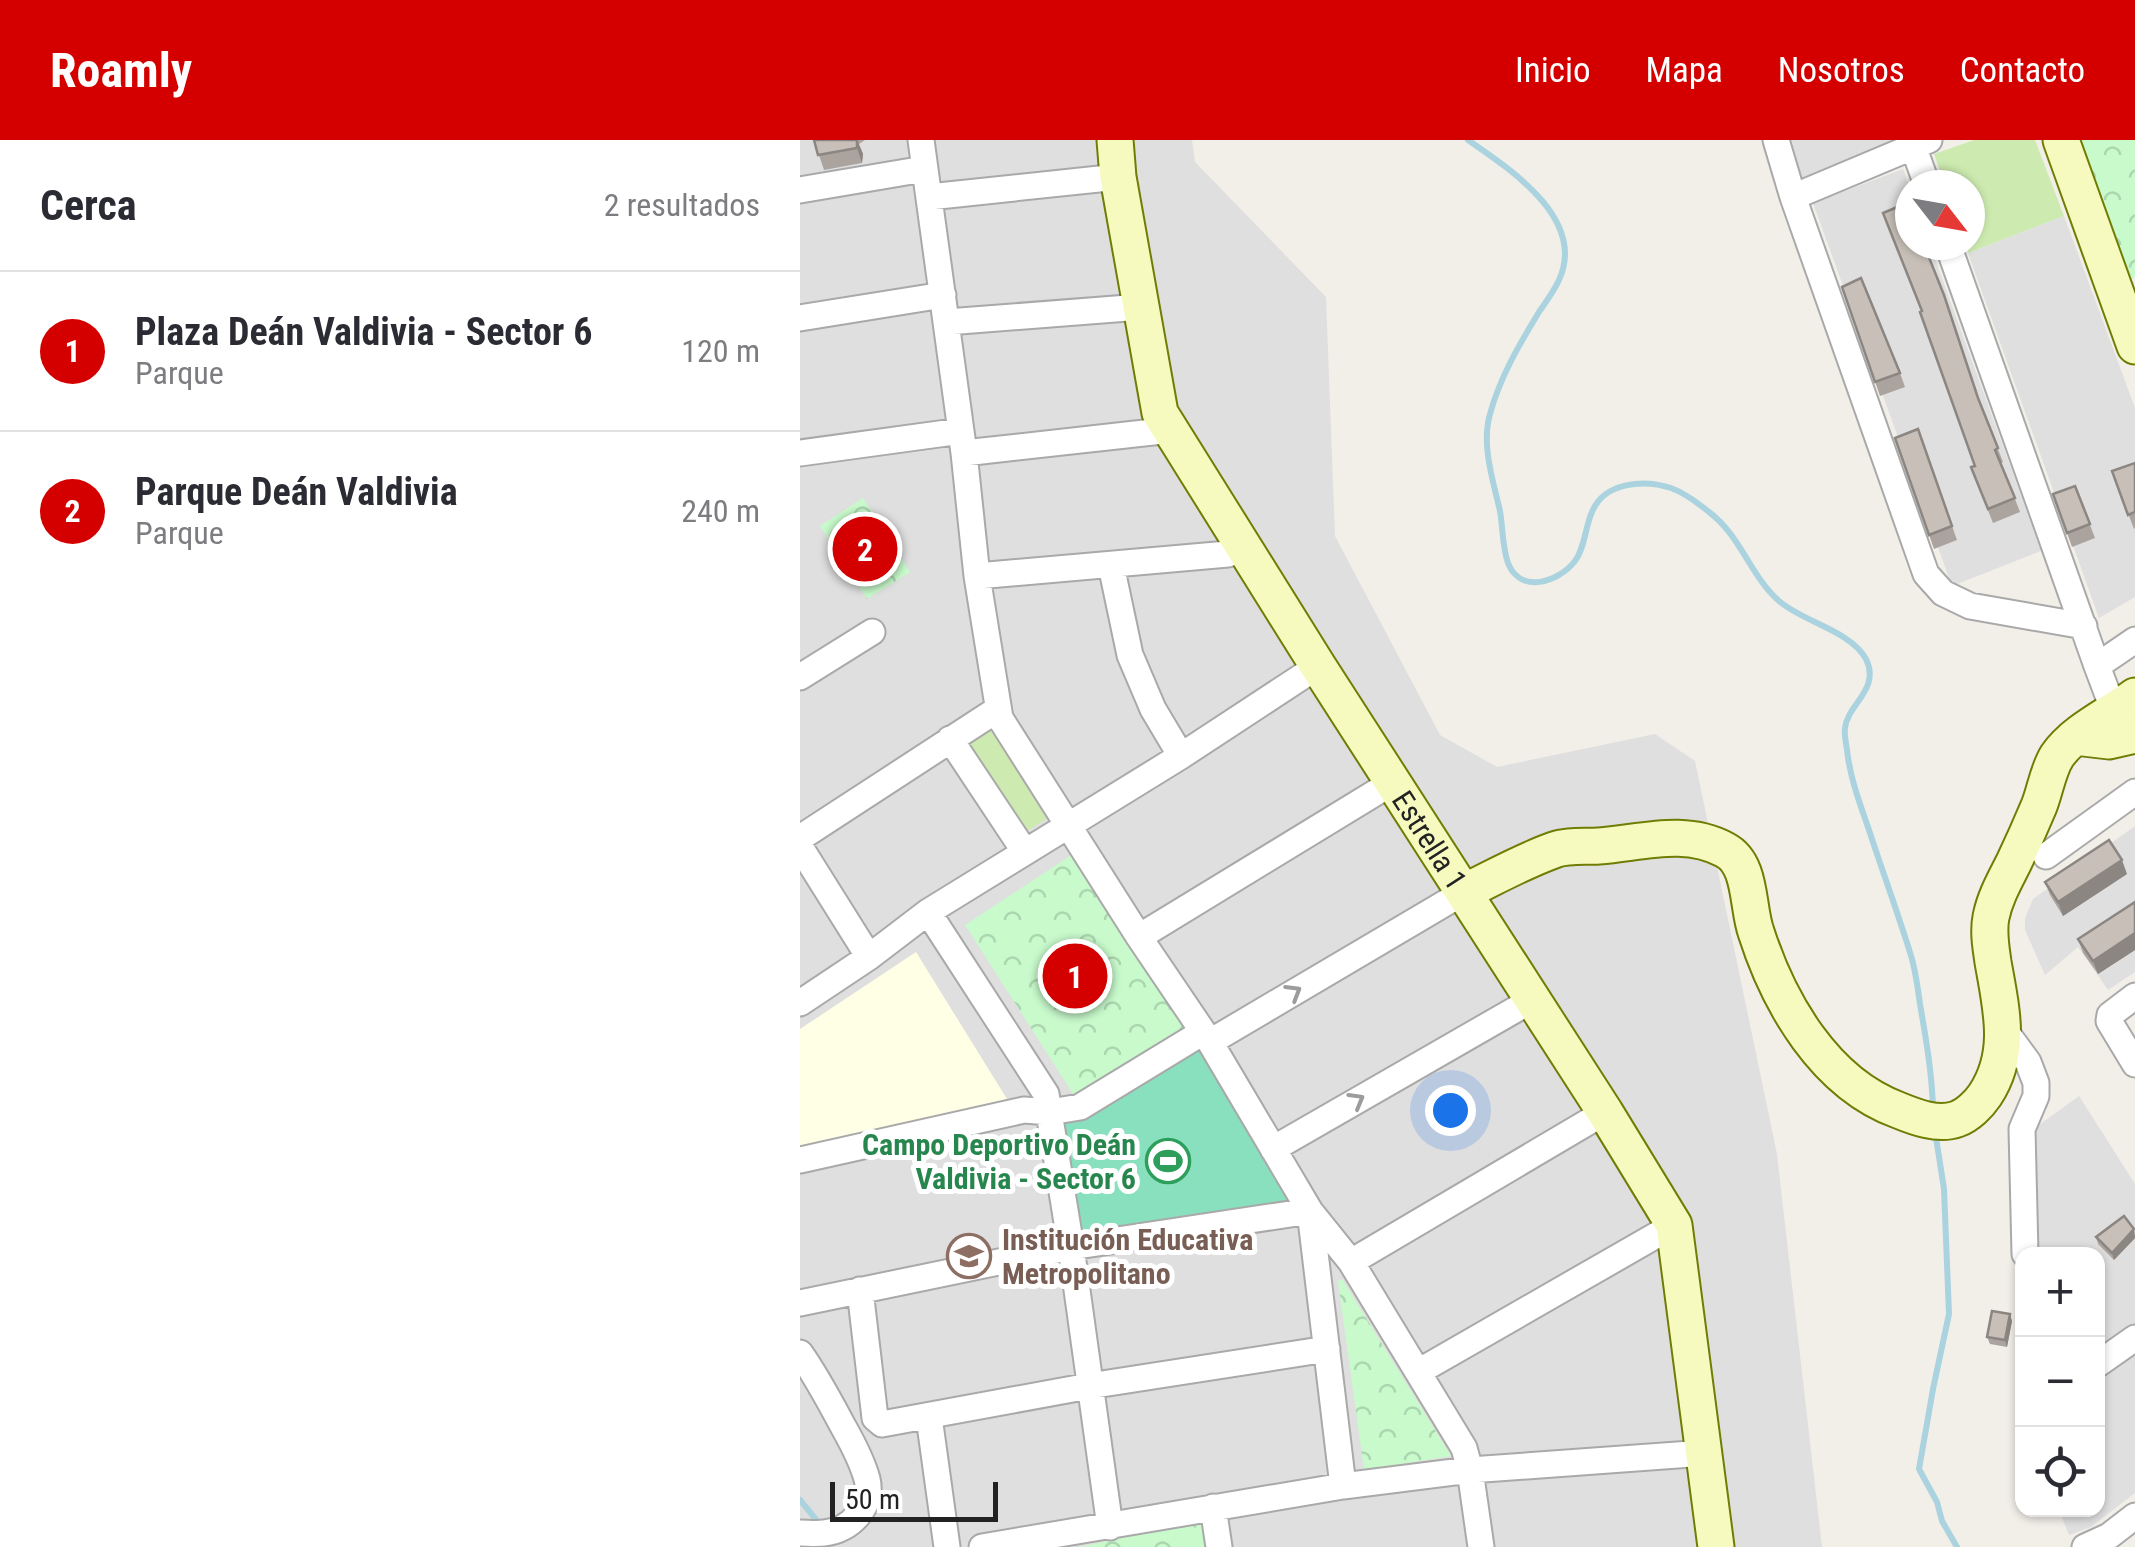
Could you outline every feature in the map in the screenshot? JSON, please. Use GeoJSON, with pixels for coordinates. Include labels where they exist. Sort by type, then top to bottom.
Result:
{"type":"FeatureCollection","features":[{"type":"Feature","properties":{"kind":"street"},"geometry":{"type":"LineString","coordinates":[[921,140],[977,576],[1000,718],[1207,1037],[1310,1211],[1351,1262],[1464,1448],[1481,1547]]}},
{"type":"Feature","properties":{"kind":"street","name":"Estrella 1"},"geometry":{"type":"LineString","coordinates":[[1115,140],[1118,177],[1160,413],[1674,1225],[1716,1547]]}},
{"type":"Feature","properties":{"kind":"street"},"geometry":{"type":"LineString","coordinates":[[1776,140],[1792,197],[1926,574],[1943,593],[1970,606],[2084,626]]}},
{"type":"Feature","properties":{"kind":"street"},"geometry":{"type":"LineString","coordinates":[[2061,140],[2131,323]]}},
{"type":"Feature","properties":{"kind":"street"},"geometry":{"type":"LineString","coordinates":[[1792,197],[1918,142],[1924,170]]}},
{"type":"Feature","properties":{"kind":"street"},"geometry":{"type":"LineString","coordinates":[[800,190],[924,168]]}},
{"type":"Feature","properties":{"kind":"street"},"geometry":{"type":"LineString","coordinates":[[929,197],[1118,177]]}},
{"type":"Feature","properties":{"kind":"street"},"geometry":{"type":"LineString","coordinates":[[800,1160],[1024,1110],[1050,1112],[1080,1107],[1464,892],[1558,848],[1661,837],[1701,841],[1735,857],[1745,879],[1755,930],[1772,972],[1792,1012],[1830,1067],[1863,1094],[1933,1121],[1957,1119],[1982,1100],[1999,1064],[2003,1028],[1990,942],[1996,898],[2035,816],[2056,758],[2075,737],[2129,720],[2097,666],[1953,260]]}},
{"type":"Feature","properties":{"kind":"street"},"geometry":{"type":"LineString","coordinates":[[800,318],[943,295]]}},
{"type":"Feature","properties":{"kind":"street"},"geometry":{"type":"LineString","coordinates":[[947,322],[1141,307]]}},
{"type":"Feature","properties":{"kind":"street"},"geometry":{"type":"LineString","coordinates":[[800,452],[1171,430]]}},
{"type":"Feature","properties":{"kind":"street"},"geometry":{"type":"LineString","coordinates":[[977,576],[1228,554],[1246,548]]}},
{"type":"Feature","properties":{"kind":"street"},"geometry":{"type":"LineString","coordinates":[[1111,565],[1130,655],[1152,709],[1180,756]]}},
{"type":"Feature","properties":{"kind":"street"},"geometry":{"type":"LineString","coordinates":[[800,677],[872,632]]}},
{"type":"Feature","properties":{"kind":"street"},"geometry":{"type":"LineString","coordinates":[[2097,666],[2135,640]]}},
{"type":"Feature","properties":{"kind":"street"},"geometry":{"type":"LineString","coordinates":[[800,1003],[928,912],[1318,666]]}},
{"type":"Feature","properties":{"kind":"street"},"geometry":{"type":"LineString","coordinates":[[800,838],[998,709]]}},
{"type":"Feature","properties":{"kind":"street"},"geometry":{"type":"LineString","coordinates":[[950,739],[1025,852]]}},
{"type":"Feature","properties":{"kind":"street"},"geometry":{"type":"LineString","coordinates":[[1140,936],[1393,782]]}},
{"type":"Feature","properties":{"kind":"street"},"geometry":{"type":"LineString","coordinates":[[2046,856],[2135,792]]}},
{"type":"Feature","properties":{"kind":"street"},"geometry":{"type":"LineString","coordinates":[[800,846],[869,956]]}},
{"type":"Feature","properties":{"kind":"street"},"geometry":{"type":"LineString","coordinates":[[928,912],[1046,1094],[1110,1527]]}},
{"type":"Feature","properties":{"kind":"street"},"geometry":{"type":"LineString","coordinates":[[2135,996],[2110,1014],[2109,1021],[2135,1064]]}},
{"type":"Feature","properties":{"kind":"street"},"geometry":{"type":"LineString","coordinates":[[1273,1149],[1532,1000]]}},
{"type":"Feature","properties":{"kind":"street"},"geometry":{"type":"LineString","coordinates":[[2003,1028],[2028,1062],[2036,1083],[2036,1096],[2022,1129],[2025,1247]]}},
{"type":"Feature","properties":{"kind":"street"},"geometry":{"type":"LineString","coordinates":[[1351,1262],[1605,1112]]}},
{"type":"Feature","properties":{"kind":"street"},"geometry":{"type":"LineString","coordinates":[[800,1303],[1071,1248],[1310,1211]]}},
{"type":"Feature","properties":{"kind":"street"},"geometry":{"type":"LineString","coordinates":[[1310,1211],[1343,1486]]}},
{"type":"Feature","properties":{"kind":"street"},"geometry":{"type":"LineString","coordinates":[[1418,1372],[1674,1225]]}},
{"type":"Feature","properties":{"kind":"street"},"geometry":{"type":"LineString","coordinates":[[860,1290],[875,1418],[882,1424],[1089,1386],[1327,1349]]}},
{"type":"Feature","properties":{"kind":"street"},"geometry":{"type":"LineString","coordinates":[[2105,1359],[2135,1338]]}},
{"type":"Feature","properties":{"kind":"street"},"geometry":{"type":"LineString","coordinates":[[800,1353],[818,1378],[858,1454],[868,1482],[860,1514],[850,1524],[828,1534],[800,1533]]}},
{"type":"Feature","properties":{"kind":"street"},"geometry":{"type":"LineString","coordinates":[[929,1416],[947,1547]]}},
{"type":"Feature","properties":{"kind":"street"},"geometry":{"type":"LineString","coordinates":[[982,1547],[1044,1542],[1343,1486],[1470,1470],[1705,1452]]}},
{"type":"Feature","properties":{"kind":"street"},"geometry":{"type":"LineString","coordinates":[[1212,1508],[1219,1547]]}},
{"type":"Feature","properties":{"kind":"street"},"geometry":{"type":"LineString","coordinates":[[2085,1547],[2109,1536],[2135,1516]]}},
{"type":"Feature","properties":{"kind":"shaded area"},"geometry":{"type":"Polygon","coordinates":[[[800,140],[1192,140],[1195,162],[1326,297],[1335,536],[1440,735],[1497,767],[1655,734],[1695,761],[1777,1154],[1822,1547],[800,1547],[800,140]]]}},
{"type":"Feature","properties":{"kind":"shaded area"},"geometry":{"type":"Polygon","coordinates":[[[1791,140],[1896,140],[1802,179],[1791,140]]]}},
{"type":"Feature","properties":{"kind":"shaded area"},"geometry":{"type":"Polygon","coordinates":[[[1895,172],[1895,260],[1935,260],[2041,551],[1952,586],[1813,203],[1895,172]]]}},
{"type":"Feature","properties":{"kind":"shaded area"},"geometry":{"type":"Polygon","coordinates":[[[2064,216],[2135,408],[2135,597],[2099,618],[1971,260],[1985,260],[1985,246],[2064,216]]]}},
{"type":"Feature","properties":{"kind":"shaded area"},"geometry":{"type":"Polygon","coordinates":[[[2135,826],[2135,972],[2108,990],[2078,947],[2045,975],[2025,930],[2033,899],[2135,826]]]}},
{"type":"Feature","properties":{"kind":"shaded area"},"geometry":{"type":"Polygon","coordinates":[[[916,952],[1007,1099],[800,1150],[800,1029],[916,952]]]}},
{"type":"Feature","properties":{"kind":"shaded area"},"geometry":{"type":"Polygon","coordinates":[[[2079,1096],[2135,1184],[2135,1329],[2105,1351],[2105,1247],[2036,1247],[2032,1130],[2079,1096]]]}},
{"type":"Feature","properties":{"kind":"shaded area"},"geometry":{"type":"Polygon","coordinates":[[[2135,1348],[2135,1493],[2105,1516],[2105,1427],[2105,1369],[2135,1348]]]}},
{"type":"Feature","properties":{"kind":"shaded area"},"geometry":{"type":"Polygon","coordinates":[[[2062,1517],[2104,1517],[2091,1527],[2069,1535],[2062,1517]]]}},
{"type":"Feature","properties":{"kind":"green space"},"geometry":{"type":"Polygon","coordinates":[[[1974,140],[2035,140],[2064,216],[1985,246],[1985,170],[1940,170],[1934,154],[1974,140]]]}},
{"type":"Feature","properties":{"kind":"green space"},"geometry":{"type":"Polygon","coordinates":[[[2075,140],[2135,140],[2135,277],[2123,285],[2075,140]]]}},
{"type":"Feature","properties":{"kind":"green space"},"geometry":{"type":"Polygon","coordinates":[[[863,498],[910,572],[867,599],[820,526],[863,498]]]}},
{"type":"Feature","properties":{"kind":"green space"},"geometry":{"type":"Polygon","coordinates":[[[990,724],[1049,817],[1026,832],[967,739],[990,724]]]}},
{"type":"Feature","properties":{"kind":"green space"},"geometry":{"type":"Polygon","coordinates":[[[1073,854],[1185,1027],[1075,1097],[965,925],[1073,854]]]}},
{"type":"Feature","properties":{"kind":"green space","name":"Campo Deportivo Deán Valdivia - Sector 6"},"geometry":{"type":"Polygon","coordinates":[[[1200,1050],[1290,1202],[1081,1235],[1064,1121],[1090,1114],[1200,1050]]]}},
{"type":"Feature","properties":{"kind":"green space"},"geometry":{"type":"Polygon","coordinates":[[[1342,1279],[1451,1456],[1364,1470],[1338,1281],[1342,1279]]]}},
{"type":"Feature","properties":{"kind":"green space"},"geometry":{"type":"Polygon","coordinates":[[[1206,1520],[1209,1547],[1079,1547],[1206,1520]]]}},
{"type":"Feature","properties":{"kind":"building"},"geometry":{"type":"Polygon","coordinates":[[[814,140],[857,140],[857,148],[818,155],[814,140]]]}},
{"type":"Feature","properties":{"kind":"building"},"geometry":{"type":"Polygon","coordinates":[[[1895,208],[1895,243],[1883,213],[1895,208]]]}},
{"type":"Feature","properties":{"kind":"building"},"geometry":{"type":"Polygon","coordinates":[[[1902,260],[1930,260],[2015,498],[1988,509],[1902,260]]]}},
{"type":"Feature","properties":{"kind":"building"},"geometry":{"type":"Polygon","coordinates":[[[1861,278],[1900,373],[1875,382],[1842,287],[1861,278]]]}},
{"type":"Feature","properties":{"kind":"building"},"geometry":{"type":"Polygon","coordinates":[[[1918,429],[1952,526],[1929,535],[1895,438],[1918,429]]]}},
{"type":"Feature","properties":{"kind":"building"},"geometry":{"type":"Polygon","coordinates":[[[2135,463],[2135,512],[2128,515],[2112,471],[2135,463]]]}},
{"type":"Feature","properties":{"kind":"building"},"geometry":{"type":"Polygon","coordinates":[[[2075,486],[2090,524],[2067,533],[2053,494],[2075,486]]]}},
{"type":"Feature","properties":{"kind":"building"},"geometry":{"type":"Polygon","coordinates":[[[2109,840],[2122,860],[2058,902],[2045,882],[2109,840]]]}},
{"type":"Feature","properties":{"kind":"building"},"geometry":{"type":"Polygon","coordinates":[[[2135,902],[2135,933],[2093,961],[2078,939],[2135,902]]]}},
{"type":"Feature","properties":{"kind":"building"},"geometry":{"type":"Polygon","coordinates":[[[2124,1216],[2134,1229],[2112,1253],[2096,1237],[2124,1216]]]}},
{"type":"Feature","properties":{"kind":"building"},"geometry":{"type":"Polygon","coordinates":[[[1992,1311],[2010,1314],[2005,1340],[1987,1337],[1992,1311]]]}},
{"type":"Feature","properties":{"kind":"waterway"},"geometry":{"type":"LineString","coordinates":[[1468,140],[1540,198],[1562,236],[1565,258],[1557,284],[1505,374],[1488,426],[1489,462],[1508,563],[1514,573],[1530,582],[1559,575],[1578,556],[1592,512],[1606,494],[1626,485],[1660,485],[1686,495],[1720,522],[1779,601],[1859,649],[1866,659],[1869,679],[1847,720],[1848,760],[1913,965],[1933,1109]]}},
{"type":"Feature","properties":{"kind":"waterway"},"geometry":{"type":"LineString","coordinates":[[1935,1131],[1944,1189],[1949,1314],[1919,1469],[1957,1547]]}},
{"type":"Feature","properties":{"kind":"waterway"},"geometry":{"type":"LineString","coordinates":[[800,1500],[822,1527]]}},
{"type":"Feature","properties":{"kind":"place","name":"Parque Deán Valdivia"},"geometry":{"type":"Point","coordinates":[865,549]}},
{"type":"Feature","properties":{"kind":"place","name":"Plaza Deán Valdivia - Sector 6"},"geometry":{"type":"Point","coordinates":[1075,976]}},
{"type":"Feature","properties":{"kind":"place","name":"Campo Deportivo Deán Valdivia - Sector 6"},"geometry":{"type":"Point","coordinates":[1168,1161]}},
{"type":"Feature","properties":{"kind":"place","name":"Institución Educativa Metropolitano"},"geometry":{"type":"Point","coordinates":[969,1256]}}]}
